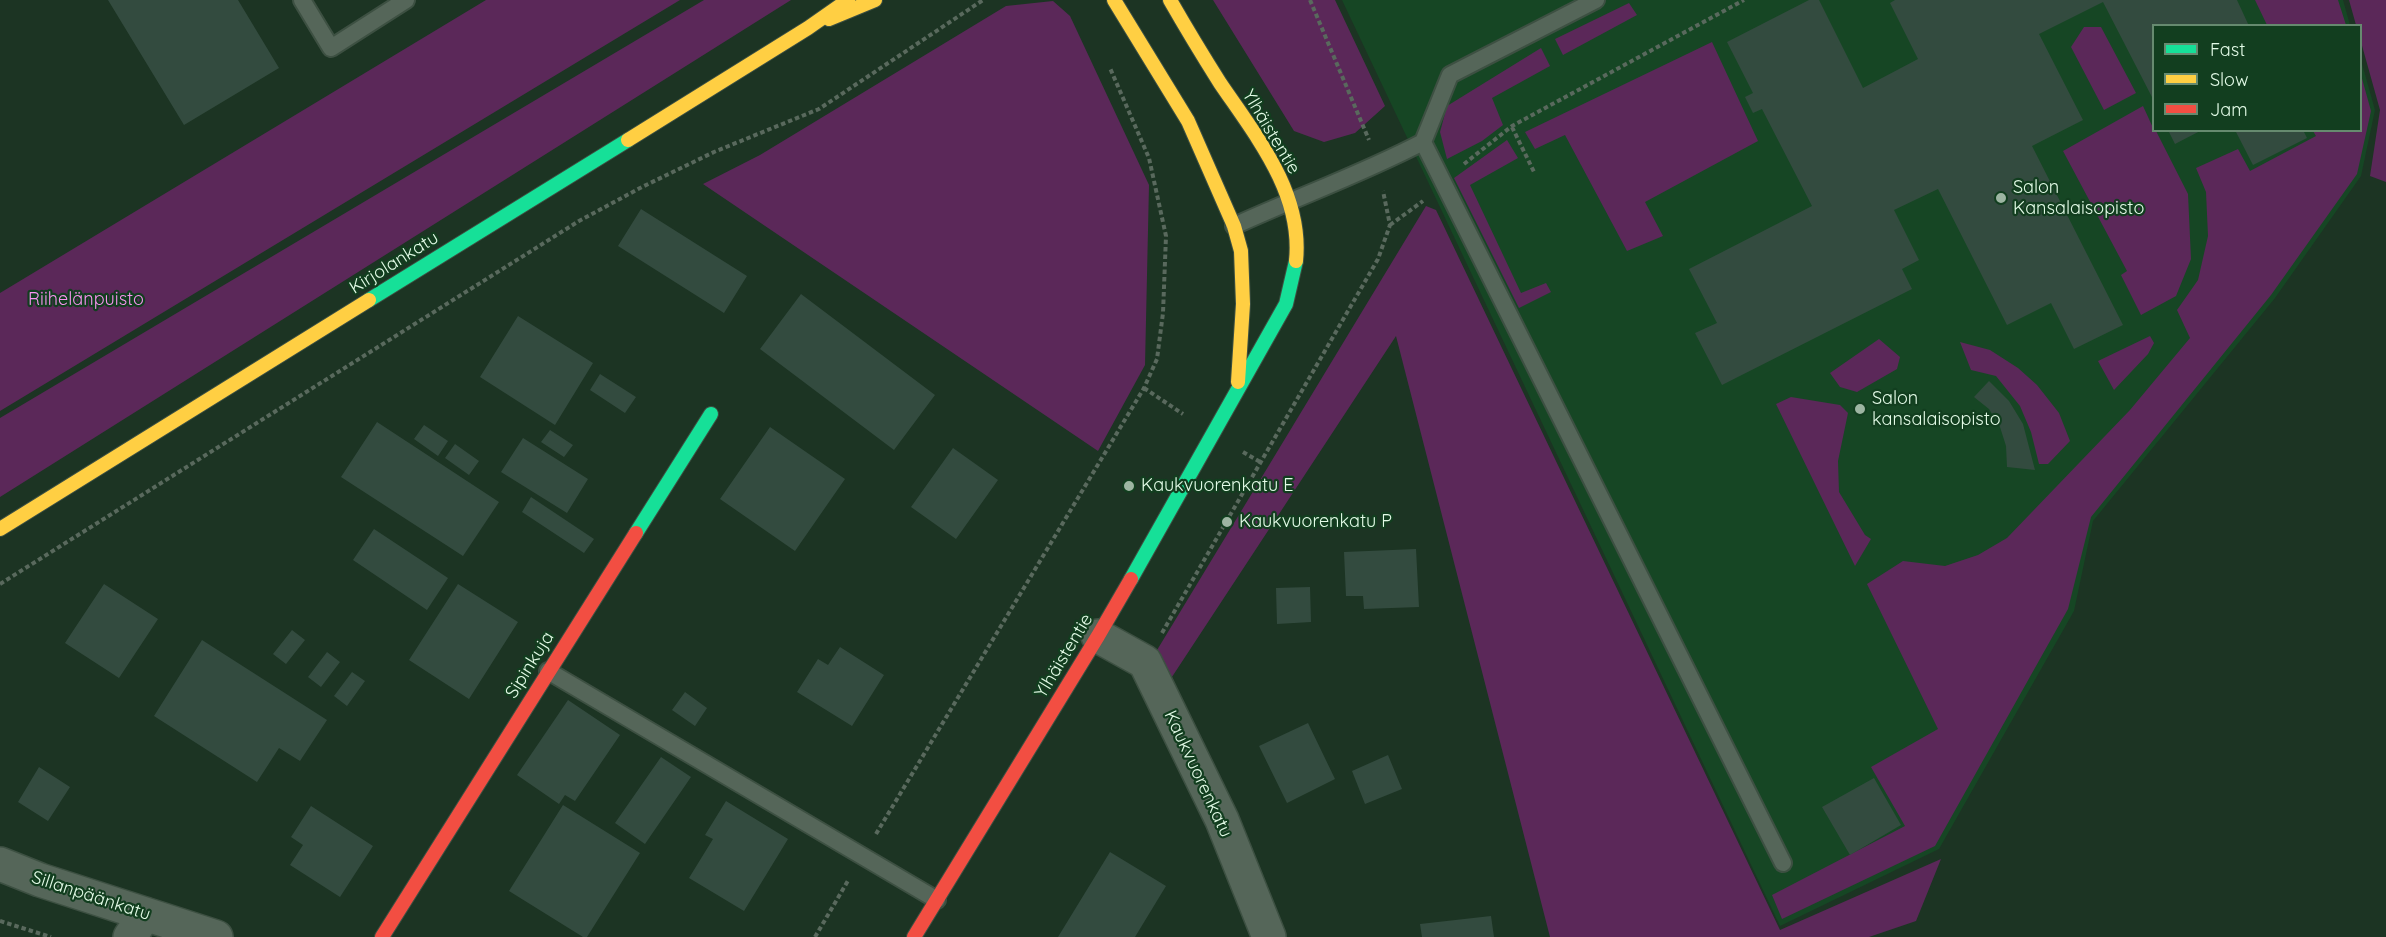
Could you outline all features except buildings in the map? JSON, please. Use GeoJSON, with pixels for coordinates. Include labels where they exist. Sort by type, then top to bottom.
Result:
{"type":"FeatureCollection","features":[{"type":"Feature","properties":{"kind":"street","name":"Kirjolankatu"},"geometry":{"type":"LineString","coordinates":[[0,529],[808,28],[848,0]]}},
{"type":"Feature","properties":{"kind":"street","name":"Kirjolankatu"},"geometry":{"type":"LineString","coordinates":[[808,28],[875,0]]}},
{"type":"Feature","properties":{"kind":"street","name":"Ylhäistentie"},"geometry":{"type":"LineString","coordinates":[[1114,0],[1188,121],[1234,225],[1241,251],[1243,304],[1238,390]]}},
{"type":"Feature","properties":{"kind":"street","name":"Ylhäistentie"},"geometry":{"type":"LineString","coordinates":[[914,937],[1098,636],[1286,304],[1296,267],[1296,232],[1289,201],[1271,163],[1208,65],[1170,0]]}},
{"type":"Feature","properties":{"kind":"street","name":"Sipinkuja"},"geometry":{"type":"LineString","coordinates":[[382,937],[711,414]]}},
{"type":"Feature","properties":{"kind":"street","name":"Kaukvuorenkatu"},"geometry":{"type":"LineString","coordinates":[[1098,636],[1145,662],[1222,820],[1269,937]]}},
{"type":"Feature","properties":{"kind":"street","name":"Sillanpäänkatu"},"geometry":{"type":"LineString","coordinates":[[0,864],[138,926],[216,937]]}},
{"type":"Feature","properties":{"kind":"lane"},"geometry":{"type":"LineString","coordinates":[[302,0],[332,48],[406,0]]}},
{"type":"Feature","properties":{"kind":"lane"},"geometry":{"type":"LineString","coordinates":[[1234,225],[1377,166],[1423,142],[1450,75],[1596,0]]}},
{"type":"Feature","properties":{"kind":"lane"},"geometry":{"type":"LineString","coordinates":[[1423,142],[1783,863]]}},
{"type":"Feature","properties":{"kind":"lane"},"geometry":{"type":"LineString","coordinates":[[548,671],[937,900]]}},
{"type":"Feature","properties":{"kind":"path"},"geometry":{"type":"LineString","coordinates":[[0,584],[579,221],[714,152],[819,109],[982,0]]}},
{"type":"Feature","properties":{"kind":"path"},"geometry":{"type":"LineString","coordinates":[[1390,225],[1419,206],[1443,181],[1512,126],[1744,0]]}},
{"type":"Feature","properties":{"kind":"path"},"geometry":{"type":"LineString","coordinates":[[815,937],[1144,388],[1157,359],[1163,314],[1166,236],[1149,158],[1107,60]]}},
{"type":"Feature","properties":{"kind":"path"},"geometry":{"type":"LineString","coordinates":[[1512,126],[1534,172]]}},
{"type":"Feature","properties":{"kind":"path"},"geometry":{"type":"LineString","coordinates":[[0,921],[51,937]]}},
{"type":"Feature","properties":{"kind":"shaded area","name":"Salon kansalaisopisto"},"geometry":{"type":"Polygon","coordinates":[[[1342,0],[2343,0],[2350,24],[2152,24],[2152,132],[2362,132],[2362,64],[2375,110],[2361,176],[2275,298],[2093,521],[2074,611],[1939,849],[1780,926],[1342,0]]]}},
{"type":"Feature","properties":{"kind":"green space","name":"Riihelänpuisto"},"geometry":{"type":"Polygon","coordinates":[[[486,0],[680,0],[0,411],[0,293],[486,0]]]}},
{"type":"Feature","properties":{"kind":"green space"},"geometry":{"type":"Polygon","coordinates":[[[704,0],[791,0],[0,497],[0,418],[704,0]]]}},
{"type":"Feature","properties":{"kind":"green space"},"geometry":{"type":"Polygon","coordinates":[[[1213,0],[1335,0],[1385,106],[1355,133],[1324,142],[1294,131],[1213,0]]]}},
{"type":"Feature","properties":{"kind":"green space"},"geometry":{"type":"Polygon","coordinates":[[[2255,0],[2338,0],[2346,24],[2267,24],[2255,0]]]}},
{"type":"Feature","properties":{"kind":"green space"},"geometry":{"type":"Polygon","coordinates":[[[2349,0],[2386,0],[2386,182],[2370,176],[2380,110],[2362,46],[2362,24],[2356,24],[2349,0]]]}},
{"type":"Feature","properties":{"kind":"green space"},"geometry":{"type":"Polygon","coordinates":[[[1053,1],[1070,16],[1149,185],[1145,365],[1098,451],[703,184],[760,155],[1006,6],[1053,1]]]}},
{"type":"Feature","properties":{"kind":"green space"},"geometry":{"type":"Polygon","coordinates":[[[1629,3],[1637,15],[1563,55],[1555,39],[1629,3]]]}},
{"type":"Feature","properties":{"kind":"green space"},"geometry":{"type":"Polygon","coordinates":[[[2084,27],[2101,27],[2136,93],[2104,110],[2071,47],[2084,27]]]}},
{"type":"Feature","properties":{"kind":"green space"},"geometry":{"type":"Polygon","coordinates":[[[1712,42],[1758,141],[1645,202],[1663,236],[1627,251],[1565,135],[1535,149],[1525,132],[1712,42]]]}},
{"type":"Feature","properties":{"kind":"green space"},"geometry":{"type":"Polygon","coordinates":[[[1541,48],[1550,66],[1492,98],[1503,125],[1482,141],[1447,159],[1440,132],[1447,106],[1541,48]]]}},
{"type":"Feature","properties":{"kind":"green space"},"geometry":{"type":"Polygon","coordinates":[[[2362,79],[2371,111],[2357,174],[2271,295],[2091,517],[2068,609],[1935,846],[1782,919],[1772,895],[1905,826],[1871,767],[1938,729],[1867,584],[1903,561],[1945,566],[1978,555],[2007,538],[2130,410],[2190,338],[2177,310],[2198,280],[2208,236],[2206,192],[2196,168],[2238,149],[2250,171],[2316,136],[2314,132],[2362,132],[2362,79]]]}},
{"type":"Feature","properties":{"kind":"green space"},"geometry":{"type":"Polygon","coordinates":[[[2143,106],[2152,126],[2152,132],[2157,132],[2188,194],[2191,259],[2176,296],[2141,315],[2121,275],[2127,271],[2063,151],[2143,106]]]}},
{"type":"Feature","properties":{"kind":"green space"},"geometry":{"type":"Polygon","coordinates":[[[1507,140],[1518,158],[1470,185],[1521,293],[1546,283],[1551,292],[1519,308],[1454,178],[1507,140]]]}},
{"type":"Feature","properties":{"kind":"green space"},"geometry":{"type":"Polygon","coordinates":[[[1426,206],[1436,210],[1780,930],[1941,859],[1916,921],[1869,937],[1550,937],[1396,336],[1166,686],[1151,660],[1426,206]]]}},
{"type":"Feature","properties":{"kind":"green space"},"geometry":{"type":"Polygon","coordinates":[[[2150,336],[2154,343],[2148,354],[2114,390],[2098,361],[2150,336]]]}},
{"type":"Feature","properties":{"kind":"green space"},"geometry":{"type":"Polygon","coordinates":[[[1879,339],[1900,357],[1897,369],[1857,392],[1840,387],[1830,373],[1879,339]]]}},
{"type":"Feature","properties":{"kind":"green space"},"geometry":{"type":"Polygon","coordinates":[[[1960,342],[1990,350],[2018,368],[2037,385],[2059,413],[2070,441],[2048,464],[2039,464],[2031,432],[2020,406],[1996,376],[1971,370],[1960,342]]]}},
{"type":"Feature","properties":{"kind":"green space"},"geometry":{"type":"Polygon","coordinates":[[[1791,397],[1840,405],[1848,413],[1838,461],[1839,492],[1865,535],[1871,539],[1855,566],[1776,404],[1791,397]]]}},
{"type":"Feature","properties":{"kind":"traffic: fast"},"geometry":{"type":"LineString","coordinates":[[369,300],[628,140]]}},
{"type":"Feature","properties":{"kind":"traffic: fast"},"geometry":{"type":"LineString","coordinates":[[1131,579],[1286,304],[1296,261]]}},
{"type":"Feature","properties":{"kind":"traffic: fast"},"geometry":{"type":"LineString","coordinates":[[636,533],[711,414]]}},
{"type":"Feature","properties":{"kind":"traffic: slow"},"geometry":{"type":"LineString","coordinates":[[628,140],[808,28],[848,0]]}},
{"type":"Feature","properties":{"kind":"traffic: slow"},"geometry":{"type":"LineString","coordinates":[[829,19],[875,0]]}},
{"type":"Feature","properties":{"kind":"traffic: slow"},"geometry":{"type":"LineString","coordinates":[[1114,0],[1188,121],[1234,226],[1241,251],[1243,304],[1238,382]]}},
{"type":"Feature","properties":{"kind":"traffic: slow"},"geometry":{"type":"LineString","coordinates":[[1170,0],[1274,166],[1285,189],[1292,212],[1296,236],[1296,261]]}},
{"type":"Feature","properties":{"kind":"traffic: slow"},"geometry":{"type":"LineString","coordinates":[[0,529],[369,300]]}},
{"type":"Feature","properties":{"kind":"traffic: jam"},"geometry":{"type":"LineString","coordinates":[[382,937],[636,533]]}},
{"type":"Feature","properties":{"kind":"traffic: jam"},"geometry":{"type":"LineString","coordinates":[[914,937],[1131,579]]}},
{"type":"Feature","properties":{"kind":"place","name":"Salon Kansalaisopisto"},"geometry":{"type":"Point","coordinates":[2001,198]}},
{"type":"Feature","properties":{"kind":"place","name":"Salon kansalaisopisto"},"geometry":{"type":"Point","coordinates":[1860,409]}},
{"type":"Feature","properties":{"kind":"place","name":"Kaukvuorenkatu E"},"geometry":{"type":"Point","coordinates":[1129,486]}},
{"type":"Feature","properties":{"kind":"place","name":"Kaukvuorenkatu P"},"geometry":{"type":"Point","coordinates":[1227,522]}}]}
